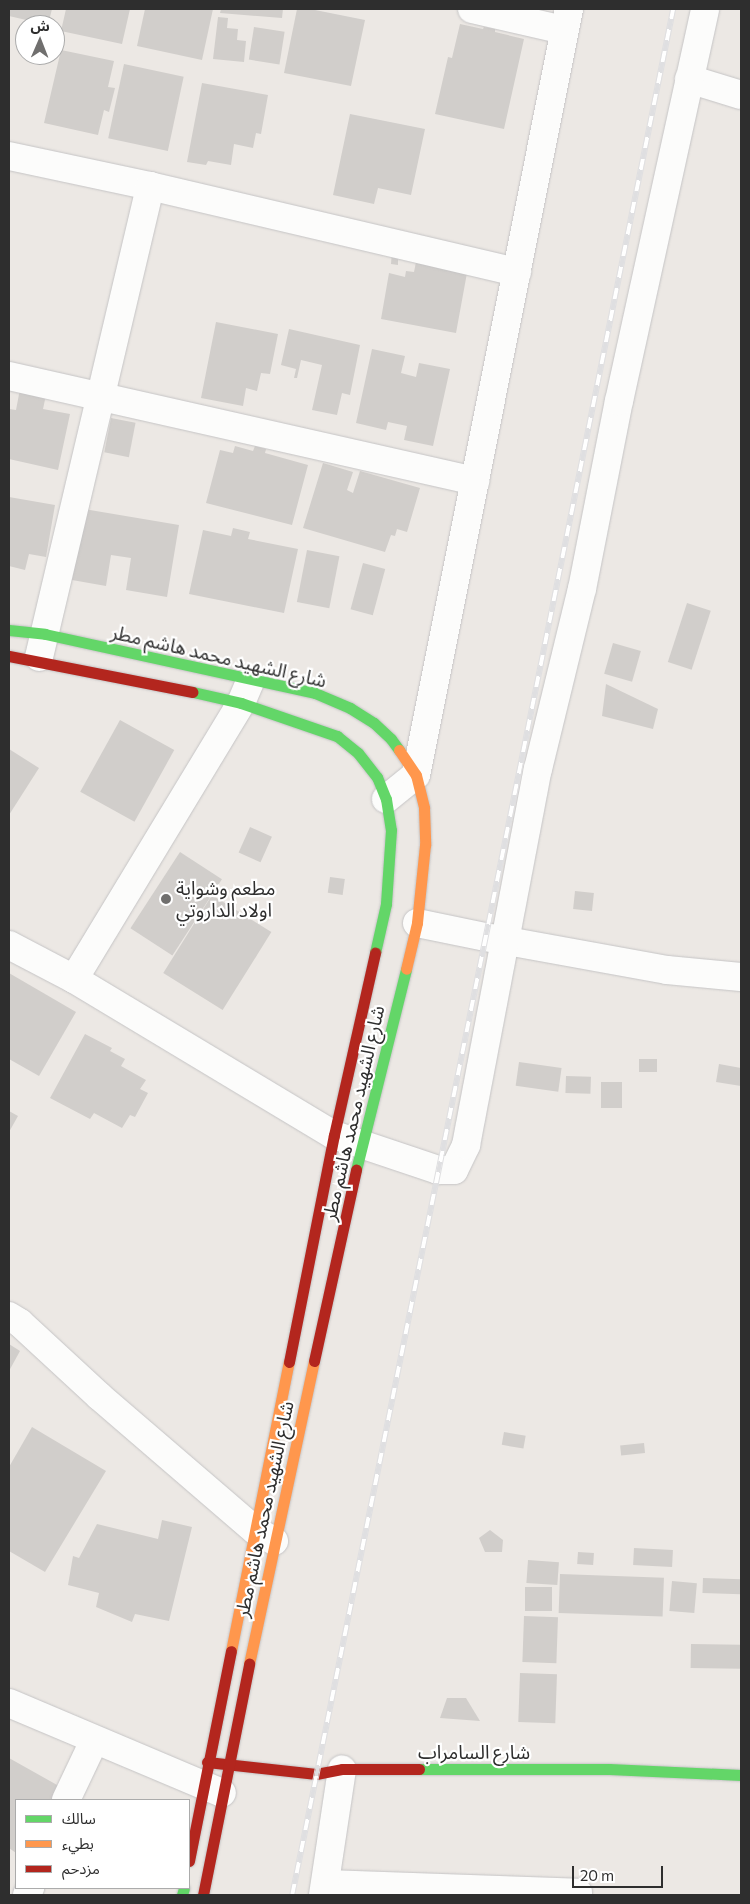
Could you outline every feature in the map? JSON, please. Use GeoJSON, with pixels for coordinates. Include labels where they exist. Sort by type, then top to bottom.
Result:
{"type":"FeatureCollection","features":[{"type":"Feature","properties":{"kind":"main road","name":"شارع الشهيد محمد هاشم مطر"},"geometry":{"type":"LineString","coordinates":[[9,630],[45,634],[315,693],[350,708],[374,723],[391,739],[416,775],[424,808],[425,845],[417,923],[265,1536],[210,1780],[190,1857]]}},
{"type":"Feature","properties":{"kind":"main road","name":"شارع الشهيد محمد هاشم مطر"},"geometry":{"type":"LineString","coordinates":[[9,656],[149,682],[241,703],[307,724],[337,736],[358,753],[377,777],[386,799],[391,830],[386,904],[334,1135],[227,1764],[210,1780],[203,1895]]}},
{"type":"Feature","properties":{"kind":"main road","name":"شارع السامراب"},"geometry":{"type":"LineString","coordinates":[[210,1780],[227,1764],[316,1774],[342,1769],[609,1769],[741,1775]]}},
{"type":"Feature","properties":{"kind":"street"},"geometry":{"type":"LineString","coordinates":[[386,799],[416,775],[566,19],[472,9]]}},
{"type":"Feature","properties":{"kind":"street"},"geometry":{"type":"LineString","coordinates":[[9,945],[74,979],[334,1135],[438,1170],[454,1170],[466,1145],[507,941],[538,768],[582,589],[705,9]]}},
{"type":"Feature","properties":{"kind":"street"},"geometry":{"type":"LineString","coordinates":[[689,79],[741,95]]}},
{"type":"Feature","properties":{"kind":"street"},"geometry":{"type":"LineString","coordinates":[[9,156],[150,186],[517,272]]}},
{"type":"Feature","properties":{"kind":"street"},"geometry":{"type":"LineString","coordinates":[[38,661],[150,186]]}},
{"type":"Feature","properties":{"kind":"street"},"geometry":{"type":"LineString","coordinates":[[9,376],[474,481]]}},
{"type":"Feature","properties":{"kind":"street"},"geometry":{"type":"LineString","coordinates":[[74,979],[241,703],[252,679]]}},
{"type":"Feature","properties":{"kind":"street"},"geometry":{"type":"LineString","coordinates":[[417,923],[667,970],[741,977]]}},
{"type":"Feature","properties":{"kind":"street"},"geometry":{"type":"LineString","coordinates":[[9,1316],[20,1323],[99,1396],[265,1536]]}},
{"type":"Feature","properties":{"kind":"street"},"geometry":{"type":"LineString","coordinates":[[9,1703],[94,1741],[210,1780]]}},
{"type":"Feature","properties":{"kind":"street"},"geometry":{"type":"LineString","coordinates":[[66,1799],[94,1741]]}},
{"type":"Feature","properties":{"kind":"street"},"geometry":{"type":"LineString","coordinates":[[342,1769],[324,1890],[578,1893],[578,1895]]}},
{"type":"Feature","properties":{"kind":"building"},"geometry":{"type":"Polygon","coordinates":[[[9,9],[52,9],[50,15],[15,15],[15,17],[9,16],[9,9]]]}},
{"type":"Feature","properties":{"kind":"building"},"geometry":{"type":"Polygon","coordinates":[[[66,9],[130,9],[122,44],[65,32],[66,9]]]}},
{"type":"Feature","properties":{"kind":"building"},"geometry":{"type":"Polygon","coordinates":[[[145,9],[213,9],[202,60],[137,46],[145,9]]]}},
{"type":"Feature","properties":{"kind":"building"},"geometry":{"type":"Polygon","coordinates":[[[221,9],[283,9],[282,18],[220,13],[221,9]]]}},
{"type":"Feature","properties":{"kind":"building"},"geometry":{"type":"Polygon","coordinates":[[[297,9],[310,9],[365,20],[351,86],[284,73],[297,9]]]}},
{"type":"Feature","properties":{"kind":"building"},"geometry":{"type":"Polygon","coordinates":[[[218,17],[228,18],[227,28],[238,29],[237,40],[246,41],[244,62],[213,59],[218,17]]]}},
{"type":"Feature","properties":{"kind":"building"},"geometry":{"type":"Polygon","coordinates":[[[460,24],[483,29],[484,27],[495,29],[495,32],[524,39],[504,129],[435,114],[448,57],[452,58],[460,24]]]}},
{"type":"Feature","properties":{"kind":"building"},"geometry":{"type":"Polygon","coordinates":[[[254,27],[285,32],[279,64],[249,60],[254,27]]]}},
{"type":"Feature","properties":{"kind":"building"},"geometry":{"type":"Polygon","coordinates":[[[65,51],[114,61],[108,87],[115,88],[109,112],[104,110],[98,135],[44,123],[58,65],[65,65],[65,51]]]}},
{"type":"Feature","properties":{"kind":"building"},"geometry":{"type":"Polygon","coordinates":[[[124,64],[184,77],[168,151],[108,138],[124,64]]]}},
{"type":"Feature","properties":{"kind":"building"},"geometry":{"type":"Polygon","coordinates":[[[202,83],[268,95],[261,134],[256,133],[253,148],[234,144],[231,165],[208,161],[206,165],[187,162],[202,83]]]}},
{"type":"Feature","properties":{"kind":"building"},"geometry":{"type":"Polygon","coordinates":[[[350,114],[425,129],[411,195],[378,188],[374,204],[333,195],[350,114]]]}},
{"type":"Feature","properties":{"kind":"building"},"geometry":{"type":"Polygon","coordinates":[[[392,251],[406,260],[398,259],[398,265],[391,264],[392,251]]]}},
{"type":"Feature","properties":{"kind":"building"},"geometry":{"type":"Polygon","coordinates":[[[418,252],[469,262],[456,333],[381,319],[389,273],[405,277],[406,271],[414,272],[418,252]]]}},
{"type":"Feature","properties":{"kind":"building"},"geometry":{"type":"Polygon","coordinates":[[[216,322],[278,334],[270,374],[261,373],[257,391],[246,388],[243,406],[201,398],[216,322]]]}},
{"type":"Feature","properties":{"kind":"building"},"geometry":{"type":"Polygon","coordinates":[[[289,329],[360,345],[350,395],[342,393],[337,415],[312,410],[322,365],[301,360],[297,378],[294,378],[296,369],[281,365],[289,329]]]}},
{"type":"Feature","properties":{"kind":"building"},"geometry":{"type":"Polygon","coordinates":[[[372,349],[405,356],[401,373],[416,377],[419,363],[450,369],[433,446],[404,440],[407,426],[388,422],[386,430],[356,423],[372,349]]]}},
{"type":"Feature","properties":{"kind":"building"},"geometry":{"type":"Polygon","coordinates":[[[20,389],[46,395],[43,409],[70,414],[58,470],[9,459],[9,409],[16,410],[20,389]]]}},
{"type":"Feature","properties":{"kind":"building"},"geometry":{"type":"Polygon","coordinates":[[[111,418],[136,423],[129,457],[104,452],[111,418]]]}},
{"type":"Feature","properties":{"kind":"building"},"geometry":{"type":"Polygon","coordinates":[[[235,446],[253,451],[255,446],[266,449],[265,453],[308,465],[292,525],[206,503],[220,450],[233,453],[235,446]]]}},
{"type":"Feature","properties":{"kind":"building"},"geometry":{"type":"Polygon","coordinates":[[[323,463],[353,472],[347,490],[353,493],[360,471],[420,488],[407,532],[397,529],[395,536],[391,535],[385,552],[303,528],[323,463]]]}},
{"type":"Feature","properties":{"kind":"building"},"geometry":{"type":"Polygon","coordinates":[[[9,497],[55,505],[46,557],[29,554],[25,570],[9,566],[9,497]]]}},
{"type":"Feature","properties":{"kind":"building"},"geometry":{"type":"Polygon","coordinates":[[[84,509],[179,525],[167,597],[126,590],[131,558],[111,555],[106,586],[72,580],[84,509]]]}},
{"type":"Feature","properties":{"kind":"building"},"geometry":{"type":"Polygon","coordinates":[[[233,528],[250,532],[248,539],[298,549],[284,613],[189,594],[203,530],[231,536],[233,528]]]}},
{"type":"Feature","properties":{"kind":"building"},"geometry":{"type":"Polygon","coordinates":[[[307,550],[339,556],[329,608],[297,602],[307,550]]]}},
{"type":"Feature","properties":{"kind":"building"},"geometry":{"type":"Polygon","coordinates":[[[363,563],[385,569],[373,615],[351,609],[363,563]]]}},
{"type":"Feature","properties":{"kind":"building"},"geometry":{"type":"Polygon","coordinates":[[[687,603],[711,611],[692,670],[668,662],[687,603]]]}},
{"type":"Feature","properties":{"kind":"building"},"geometry":{"type":"Polygon","coordinates":[[[613,643],[641,651],[632,682],[604,674],[613,643]]]}},
{"type":"Feature","properties":{"kind":"building"},"geometry":{"type":"Polygon","coordinates":[[[606,684],[658,709],[653,729],[602,716],[606,684]]]}},
{"type":"Feature","properties":{"kind":"building"},"geometry":{"type":"Polygon","coordinates":[[[120,720],[174,750],[134,822],[80,792],[120,720]]]}},
{"type":"Feature","properties":{"kind":"building"},"geometry":{"type":"Polygon","coordinates":[[[9,749],[39,768],[9,815],[9,749]]]}},
{"type":"Feature","properties":{"kind":"building"},"geometry":{"type":"Polygon","coordinates":[[[250,827],[272,837],[261,862],[239,853],[250,827]]]}},
{"type":"Feature","properties":{"kind":"building"},"geometry":{"type":"Polygon","coordinates":[[[180,852],[222,879],[172,956],[130,928],[180,852]]]}},
{"type":"Feature","properties":{"kind":"building"},"geometry":{"type":"Polygon","coordinates":[[[330,877],[345,879],[343,895],[328,893],[330,877]]]}},
{"type":"Feature","properties":{"kind":"building"},"geometry":{"type":"Polygon","coordinates":[[[575,891],[594,893],[592,911],[573,909],[575,891]]]}},
{"type":"Feature","properties":{"kind":"building"},"geometry":{"type":"Polygon","coordinates":[[[212,895],[271,932],[223,1010],[163,973],[212,895]]]}},
{"type":"Feature","properties":{"kind":"building"},"geometry":{"type":"Polygon","coordinates":[[[9,973],[76,1012],[39,1076],[9,1059],[9,973]]]}},
{"type":"Feature","properties":{"kind":"building"},"geometry":{"type":"Polygon","coordinates":[[[85,1034],[112,1048],[110,1051],[125,1059],[121,1066],[146,1080],[140,1089],[148,1093],[135,1117],[130,1115],[122,1128],[94,1113],[90,1119],[50,1098],[85,1034]]]}},
{"type":"Feature","properties":{"kind":"building"},"geometry":{"type":"Polygon","coordinates":[[[639,1059],[657,1059],[657,1072],[639,1072],[639,1059]]]}},
{"type":"Feature","properties":{"kind":"building"},"geometry":{"type":"Polygon","coordinates":[[[519,1062],[562,1068],[558,1092],[516,1086],[519,1062]]]}},
{"type":"Feature","properties":{"kind":"building"},"geometry":{"type":"Polygon","coordinates":[[[719,1064],[741,1068],[741,1086],[716,1082],[719,1064]]]}},
{"type":"Feature","properties":{"kind":"building"},"geometry":{"type":"Polygon","coordinates":[[[566,1076],[591,1077],[590,1094],[565,1093],[566,1076]]]}},
{"type":"Feature","properties":{"kind":"building"},"geometry":{"type":"Polygon","coordinates":[[[601,1082],[622,1082],[622,1108],[601,1108],[601,1082]]]}},
{"type":"Feature","properties":{"kind":"building"},"geometry":{"type":"Polygon","coordinates":[[[9,1111],[18,1116],[9,1132],[9,1111]]]}},
{"type":"Feature","properties":{"kind":"building"},"geometry":{"type":"Polygon","coordinates":[[[9,1344],[20,1351],[9,1371],[9,1344]]]}},
{"type":"Feature","properties":{"kind":"building"},"geometry":{"type":"Polygon","coordinates":[[[32,1427],[106,1471],[45,1572],[9,1551],[9,1467],[32,1427]]]}},
{"type":"Feature","properties":{"kind":"building"},"geometry":{"type":"Polygon","coordinates":[[[504,1432],[526,1436],[523,1449],[502,1445],[504,1432]]]}},
{"type":"Feature","properties":{"kind":"building"},"geometry":{"type":"Polygon","coordinates":[[[644,1443],[645,1453],[621,1455],[620,1446],[644,1443]]]}},
{"type":"Feature","properties":{"kind":"building"},"geometry":{"type":"Polygon","coordinates":[[[162,1520],[192,1527],[169,1621],[135,1614],[132,1622],[96,1607],[99,1593],[68,1585],[73,1556],[79,1558],[97,1524],[158,1539],[162,1520]]]}},
{"type":"Feature","properties":{"kind":"building"},"geometry":{"type":"Polygon","coordinates":[[[490,1530],[503,1540],[502,1552],[485,1552],[479,1538],[490,1530]]]}},
{"type":"Feature","properties":{"kind":"building"},"geometry":{"type":"Polygon","coordinates":[[[634,1548],[673,1550],[672,1567],[633,1565],[634,1548]]]}},
{"type":"Feature","properties":{"kind":"building"},"geometry":{"type":"Polygon","coordinates":[[[578,1552],[594,1553],[593,1565],[577,1564],[578,1552]]]}},
{"type":"Feature","properties":{"kind":"building"},"geometry":{"type":"Polygon","coordinates":[[[528,1560],[559,1562],[557,1585],[526,1583],[528,1560]]]}},
{"type":"Feature","properties":{"kind":"building"},"geometry":{"type":"Polygon","coordinates":[[[560,1574],[664,1578],[663,1617],[559,1613],[560,1574]]]}},
{"type":"Feature","properties":{"kind":"building"},"geometry":{"type":"Polygon","coordinates":[[[703,1578],[741,1579],[740,1594],[702,1593],[703,1578]]]}},
{"type":"Feature","properties":{"kind":"building"},"geometry":{"type":"Polygon","coordinates":[[[672,1581],[697,1583],[694,1613],[669,1611],[672,1581]]]}},
{"type":"Feature","properties":{"kind":"building"},"geometry":{"type":"Polygon","coordinates":[[[525,1587],[552,1587],[552,1611],[525,1611],[525,1587]]]}},
{"type":"Feature","properties":{"kind":"building"},"geometry":{"type":"Polygon","coordinates":[[[524,1616],[558,1617],[556,1663],[522,1662],[524,1616]]]}},
{"type":"Feature","properties":{"kind":"building"},"geometry":{"type":"Polygon","coordinates":[[[691,1644],[741,1645],[741,1669],[691,1668],[691,1644]]]}},
{"type":"Feature","properties":{"kind":"building"},"geometry":{"type":"Polygon","coordinates":[[[520,1673],[557,1674],[555,1723],[518,1722],[520,1673]]]}},
{"type":"Feature","properties":{"kind":"building"},"geometry":{"type":"Polygon","coordinates":[[[447,1698],[466,1698],[480,1721],[440,1718],[447,1698]]]}},
{"type":"Feature","properties":{"kind":"building"},"geometry":{"type":"Polygon","coordinates":[[[9,1758],[66,1790],[61,1799],[15,1799],[15,1852],[9,1848],[9,1758]]]}},
{"type":"Feature","properties":{"kind":"railway"},"geometry":{"type":"LineString","coordinates":[[292,1895],[673,9]]}},
{"type":"Feature","properties":{"kind":"traffic: fast"},"geometry":{"type":"LineString","coordinates":[[9,630],[45,634],[315,693],[350,708],[374,723],[391,739],[399,750]]}},
{"type":"Feature","properties":{"kind":"traffic: fast"},"geometry":{"type":"LineString","coordinates":[[193,692],[241,703],[337,736],[358,753],[377,777],[386,799],[391,830],[386,904],[375,953]]}},
{"type":"Feature","properties":{"kind":"traffic: fast"},"geometry":{"type":"LineString","coordinates":[[356,1170],[406,969]]}},
{"type":"Feature","properties":{"kind":"traffic: fast"},"geometry":{"type":"LineString","coordinates":[[419,1769],[609,1769],[741,1775]]}},
{"type":"Feature","properties":{"kind":"traffic: fast"},"geometry":{"type":"LineString","coordinates":[[182,1895],[184,1889]]}},
{"type":"Feature","properties":{"kind":"traffic: slow"},"geometry":{"type":"LineString","coordinates":[[399,750],[416,775],[424,808],[425,845],[417,923],[406,969]]}},
{"type":"Feature","properties":{"kind":"traffic: slow"},"geometry":{"type":"LineString","coordinates":[[249,1664],[314,1361]]}},
{"type":"Feature","properties":{"kind":"traffic: slow"},"geometry":{"type":"LineString","coordinates":[[231,1651],[289,1362]]}},
{"type":"Feature","properties":{"kind":"traffic: jam"},"geometry":{"type":"LineString","coordinates":[[9,656],[193,692]]}},
{"type":"Feature","properties":{"kind":"traffic: jam"},"geometry":{"type":"LineString","coordinates":[[289,1362],[334,1135],[375,953]]}},
{"type":"Feature","properties":{"kind":"traffic: jam"},"geometry":{"type":"LineString","coordinates":[[314,1361],[356,1170]]}},
{"type":"Feature","properties":{"kind":"traffic: jam"},"geometry":{"type":"LineString","coordinates":[[190,1856],[231,1651]]}},
{"type":"Feature","properties":{"kind":"traffic: jam"},"geometry":{"type":"LineString","coordinates":[[203,1895],[249,1664]]}},
{"type":"Feature","properties":{"kind":"traffic: jam"},"geometry":{"type":"LineString","coordinates":[[207,1762],[316,1774],[342,1769],[419,1769]]}},
{"type":"Feature","properties":{"kind":"place","name":"مطعم وشواية اولاد الداروتي"},"geometry":{"type":"Point","coordinates":[166,899]}}]}
